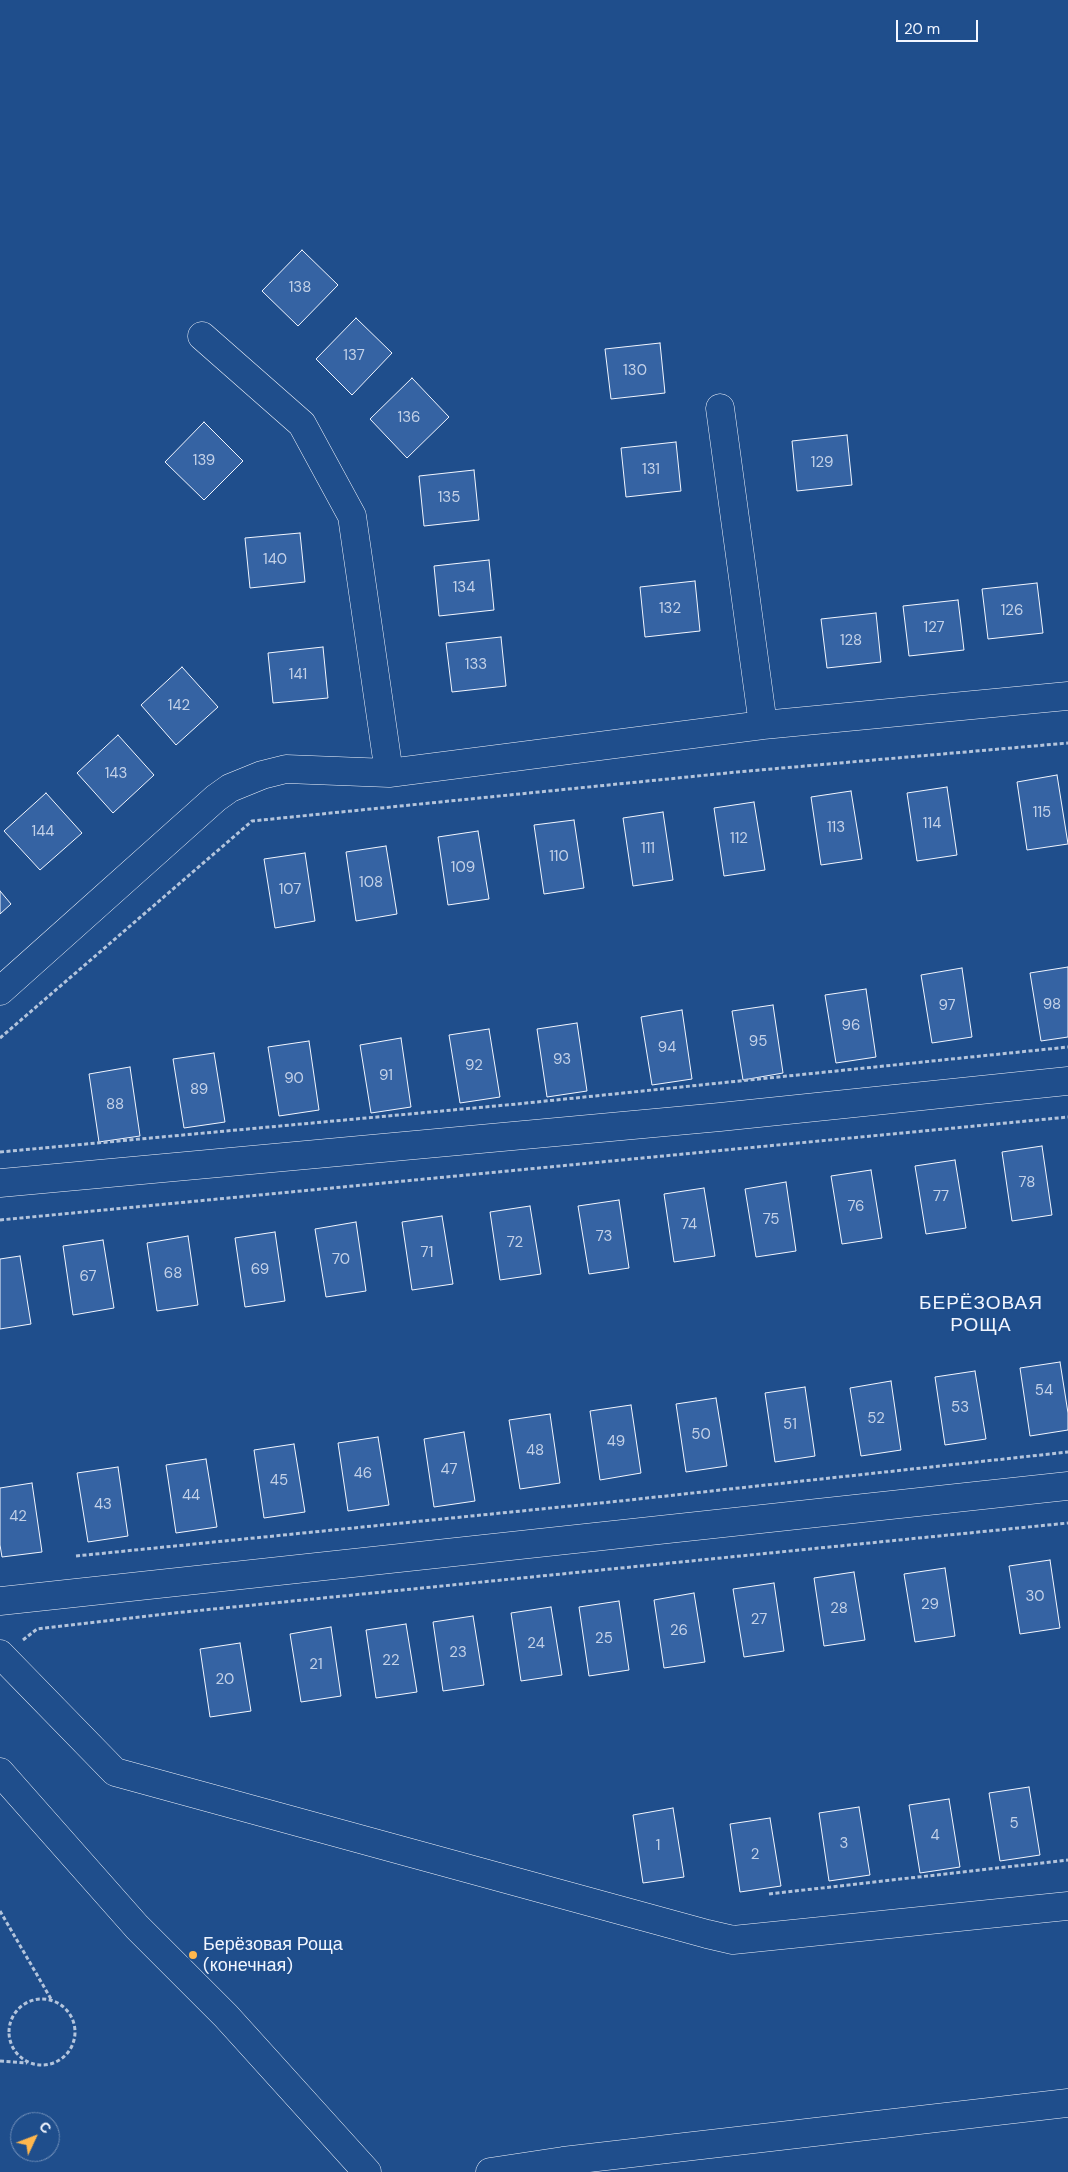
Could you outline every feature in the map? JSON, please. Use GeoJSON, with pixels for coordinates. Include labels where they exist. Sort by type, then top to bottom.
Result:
{"type":"FeatureCollection","features":[{"type":"Feature","properties":{"kind":"street"},"geometry":{"type":"LineString","coordinates":[[202,336],[302,424],[352,516],[389,773]]}},
{"type":"Feature","properties":{"kind":"street"},"geometry":{"type":"LineString","coordinates":[[720,408],[763,725]]}},
{"type":"Feature","properties":{"kind":"street"},"geometry":{"type":"LineString","coordinates":[[0,991],[216,798],[230,788],[262,775],[286,769],[389,773],[763,725],[1068,696]]}},
{"type":"Feature","properties":{"kind":"street"},"geometry":{"type":"LineString","coordinates":[[0,1183],[720,1117],[1068,1081]]}},
{"type":"Feature","properties":{"kind":"street"},"geometry":{"type":"LineString","coordinates":[[0,1601],[1068,1486]]}},
{"type":"Feature","properties":{"kind":"street"},"geometry":{"type":"LineString","coordinates":[[1,1655],[115,1772],[707,1934],[733,1940],[1068,1906]]}},
{"type":"Feature","properties":{"kind":"street"},"geometry":{"type":"LineString","coordinates":[[0,1772],[137,1926],[226,2016],[367,2172]]}},
{"type":"Feature","properties":{"kind":"street"},"geometry":{"type":"LineString","coordinates":[[490,2172],[563,2161],[1068,2103]]}},
{"type":"Feature","properties":{"kind":"path"},"geometry":{"type":"LineString","coordinates":[[0,1038],[252,821],[737,772],[1068,743]]}},
{"type":"Feature","properties":{"kind":"path"},"geometry":{"type":"LineString","coordinates":[[0,1152],[507,1105],[1068,1047]]}},
{"type":"Feature","properties":{"kind":"path"},"geometry":{"type":"LineString","coordinates":[[0,1220],[1068,1117]]}},
{"type":"Feature","properties":{"kind":"path"},"geometry":{"type":"LineString","coordinates":[[76,1556],[620,1501],[1068,1452]]}},
{"type":"Feature","properties":{"kind":"path"},"geometry":{"type":"LineString","coordinates":[[1,1655],[37,1629],[174,1613],[1068,1523]]}},
{"type":"Feature","properties":{"kind":"path"},"geometry":{"type":"LineString","coordinates":[[769,1894],[1068,1860]]}},
{"type":"Feature","properties":{"kind":"path"},"geometry":{"type":"LineString","coordinates":[[0,1911],[52,2000]]}},
{"type":"Feature","properties":{"kind":"path"},"geometry":{"type":"LineString","coordinates":[[0,2061],[28,2063],[39,2066],[50,2065],[60,2061],[69,2053],[76,2035],[75,2024],[70,2013],[62,2005],[52,2000],[40,1999],[29,2001],[13,2015],[9,2026],[12,2048],[19,2057],[28,2063]]}},
{"type":"Feature","properties":{"kind":"building"},"geometry":{"type":"Polygon","coordinates":[[[302,250],[338,285],[298,326],[262,291],[302,250]]]}},
{"type":"Feature","properties":{"kind":"building"},"geometry":{"type":"Polygon","coordinates":[[[356,318],[392,353],[352,395],[316,359],[356,318]]]}},
{"type":"Feature","properties":{"kind":"building"},"geometry":{"type":"Polygon","coordinates":[[[660,343],[665,393],[611,399],[605,349],[660,343]]]}},
{"type":"Feature","properties":{"kind":"building"},"geometry":{"type":"Polygon","coordinates":[[[412,378],[449,417],[407,458],[370,419],[412,378]]]}},
{"type":"Feature","properties":{"kind":"building"},"geometry":{"type":"Polygon","coordinates":[[[204,422],[243,461],[204,500],[165,462],[204,422]]]}},
{"type":"Feature","properties":{"kind":"building"},"geometry":{"type":"Polygon","coordinates":[[[847,435],[852,485],[797,491],[792,441],[847,435]]]}},
{"type":"Feature","properties":{"kind":"building"},"geometry":{"type":"Polygon","coordinates":[[[676,442],[681,491],[626,497],[621,448],[676,442]]]}},
{"type":"Feature","properties":{"kind":"building"},"geometry":{"type":"Polygon","coordinates":[[[474,470],[479,520],[424,526],[419,476],[474,470]]]}},
{"type":"Feature","properties":{"kind":"building"},"geometry":{"type":"Polygon","coordinates":[[[300,533],[305,582],[250,588],[245,538],[300,533]]]}},
{"type":"Feature","properties":{"kind":"building"},"geometry":{"type":"Polygon","coordinates":[[[489,560],[494,610],[439,616],[434,566],[489,560]]]}},
{"type":"Feature","properties":{"kind":"building"},"geometry":{"type":"Polygon","coordinates":[[[695,581],[700,631],[645,637],[640,587],[695,581]]]}},
{"type":"Feature","properties":{"kind":"building"},"geometry":{"type":"Polygon","coordinates":[[[1037,583],[1043,633],[988,639],[982,589],[1037,583]]]}},
{"type":"Feature","properties":{"kind":"building"},"geometry":{"type":"Polygon","coordinates":[[[958,600],[964,650],[909,656],[903,606],[958,600]]]}},
{"type":"Feature","properties":{"kind":"building"},"geometry":{"type":"Polygon","coordinates":[[[876,613],[881,662],[827,668],[821,619],[876,613]]]}},
{"type":"Feature","properties":{"kind":"building"},"geometry":{"type":"Polygon","coordinates":[[[501,637],[506,686],[452,692],[446,643],[501,637]]]}},
{"type":"Feature","properties":{"kind":"building"},"geometry":{"type":"Polygon","coordinates":[[[323,647],[328,698],[273,703],[268,653],[323,647]]]}},
{"type":"Feature","properties":{"kind":"building"},"geometry":{"type":"Polygon","coordinates":[[[182,667],[218,707],[176,745],[141,705],[182,667]]]}},
{"type":"Feature","properties":{"kind":"building"},"geometry":{"type":"Polygon","coordinates":[[[118,735],[154,775],[113,813],[77,773],[118,735]]]}},
{"type":"Feature","properties":{"kind":"building"},"geometry":{"type":"Polygon","coordinates":[[[1057,775],[1068,844],[1027,850],[1017,782],[1057,775]]]}},
{"type":"Feature","properties":{"kind":"building"},"geometry":{"type":"Polygon","coordinates":[[[947,787],[957,855],[917,861],[907,793],[947,787]]]}},
{"type":"Feature","properties":{"kind":"building"},"geometry":{"type":"Polygon","coordinates":[[[851,791],[862,859],[821,865],[811,797],[851,791]]]}},
{"type":"Feature","properties":{"kind":"building"},"geometry":{"type":"Polygon","coordinates":[[[46,793],[82,833],[40,870],[4,831],[46,793]]]}},
{"type":"Feature","properties":{"kind":"building"},"geometry":{"type":"Polygon","coordinates":[[[754,802],[765,870],[724,876],[714,808],[754,802]]]}},
{"type":"Feature","properties":{"kind":"building"},"geometry":{"type":"Polygon","coordinates":[[[663,812],[673,880],[633,886],[623,818],[663,812]]]}},
{"type":"Feature","properties":{"kind":"building"},"geometry":{"type":"Polygon","coordinates":[[[574,820],[584,888],[544,894],[534,825],[574,820]]]}},
{"type":"Feature","properties":{"kind":"building"},"geometry":{"type":"Polygon","coordinates":[[[478,831],[489,899],[448,905],[438,837],[478,831]]]}},
{"type":"Feature","properties":{"kind":"building"},"geometry":{"type":"Polygon","coordinates":[[[386,846],[397,914],[356,921],[346,852],[386,846]]]}},
{"type":"Feature","properties":{"kind":"building"},"geometry":{"type":"Polygon","coordinates":[[[305,853],[315,921],[275,928],[264,859],[305,853]]]}},
{"type":"Feature","properties":{"kind":"building"},"geometry":{"type":"Polygon","coordinates":[[[0,891],[11,904],[0,914],[0,891]]]}},
{"type":"Feature","properties":{"kind":"building"},"geometry":{"type":"Polygon","coordinates":[[[1068,967],[1068,1037],[1041,1041],[1030,973],[1068,967]]]}},
{"type":"Feature","properties":{"kind":"building"},"geometry":{"type":"Polygon","coordinates":[[[962,968],[972,1037],[932,1043],[921,975],[962,968]]]}},
{"type":"Feature","properties":{"kind":"building"},"geometry":{"type":"Polygon","coordinates":[[[866,989],[876,1057],[836,1063],[825,995],[866,989]]]}},
{"type":"Feature","properties":{"kind":"building"},"geometry":{"type":"Polygon","coordinates":[[[773,1005],[783,1073],[743,1080],[732,1011],[773,1005]]]}},
{"type":"Feature","properties":{"kind":"building"},"geometry":{"type":"Polygon","coordinates":[[[682,1010],[692,1079],[652,1085],[641,1017],[682,1010]]]}},
{"type":"Feature","properties":{"kind":"building"},"geometry":{"type":"Polygon","coordinates":[[[577,1023],[587,1091],[547,1097],[537,1029],[577,1023]]]}},
{"type":"Feature","properties":{"kind":"building"},"geometry":{"type":"Polygon","coordinates":[[[489,1029],[500,1097],[460,1103],[449,1035],[489,1029]]]}},
{"type":"Feature","properties":{"kind":"building"},"geometry":{"type":"Polygon","coordinates":[[[401,1038],[411,1107],[371,1113],[360,1045],[401,1038]]]}},
{"type":"Feature","properties":{"kind":"building"},"geometry":{"type":"Polygon","coordinates":[[[309,1041],[319,1110],[279,1116],[268,1047],[309,1041]]]}},
{"type":"Feature","properties":{"kind":"building"},"geometry":{"type":"Polygon","coordinates":[[[214,1053],[225,1122],[184,1128],[173,1059],[214,1053]]]}},
{"type":"Feature","properties":{"kind":"building"},"geometry":{"type":"Polygon","coordinates":[[[130,1067],[140,1136],[99,1142],[89,1074],[130,1067]]]}},
{"type":"Feature","properties":{"kind":"building"},"geometry":{"type":"Polygon","coordinates":[[[1042,1146],[1052,1215],[1012,1221],[1002,1152],[1042,1146]]]}},
{"type":"Feature","properties":{"kind":"building"},"geometry":{"type":"Polygon","coordinates":[[[955,1160],[966,1228],[926,1234],[915,1166],[955,1160]]]}},
{"type":"Feature","properties":{"kind":"building"},"geometry":{"type":"Polygon","coordinates":[[[871,1170],[882,1238],[842,1244],[831,1176],[871,1170]]]}},
{"type":"Feature","properties":{"kind":"building"},"geometry":{"type":"Polygon","coordinates":[[[786,1182],[796,1251],[756,1257],[745,1189],[786,1182]]]}},
{"type":"Feature","properties":{"kind":"building"},"geometry":{"type":"Polygon","coordinates":[[[704,1188],[715,1256],[674,1262],[664,1194],[704,1188]]]}},
{"type":"Feature","properties":{"kind":"building"},"geometry":{"type":"Polygon","coordinates":[[[619,1200],[629,1268],[589,1274],[578,1206],[619,1200]]]}},
{"type":"Feature","properties":{"kind":"building"},"geometry":{"type":"Polygon","coordinates":[[[530,1206],[541,1274],[500,1280],[490,1212],[530,1206]]]}},
{"type":"Feature","properties":{"kind":"building"},"geometry":{"type":"Polygon","coordinates":[[[442,1216],[453,1284],[412,1290],[402,1222],[442,1216]]]}},
{"type":"Feature","properties":{"kind":"building"},"geometry":{"type":"Polygon","coordinates":[[[356,1222],[366,1291],[326,1297],[315,1229],[356,1222]]]}},
{"type":"Feature","properties":{"kind":"building"},"geometry":{"type":"Polygon","coordinates":[[[275,1232],[285,1301],[245,1307],[235,1238],[275,1232]]]}},
{"type":"Feature","properties":{"kind":"building"},"geometry":{"type":"Polygon","coordinates":[[[188,1236],[198,1305],[157,1311],[147,1243],[188,1236]]]}},
{"type":"Feature","properties":{"kind":"building"},"geometry":{"type":"Polygon","coordinates":[[[103,1240],[114,1308],[73,1315],[63,1246],[103,1240]]]}},
{"type":"Feature","properties":{"kind":"building"},"geometry":{"type":"Polygon","coordinates":[[[20,1256],[31,1324],[0,1329],[0,1259],[20,1256]]]}},
{"type":"Feature","properties":{"kind":"building"},"geometry":{"type":"Polygon","coordinates":[[[1060,1362],[1068,1413],[1068,1430],[1030,1436],[1020,1368],[1060,1362]]]}},
{"type":"Feature","properties":{"kind":"building"},"geometry":{"type":"Polygon","coordinates":[[[975,1371],[986,1439],[945,1445],[935,1377],[975,1371]]]}},
{"type":"Feature","properties":{"kind":"building"},"geometry":{"type":"Polygon","coordinates":[[[891,1381],[901,1450],[861,1456],[850,1388],[891,1381]]]}},
{"type":"Feature","properties":{"kind":"building"},"geometry":{"type":"Polygon","coordinates":[[[805,1387],[815,1456],[775,1462],[765,1393],[805,1387]]]}},
{"type":"Feature","properties":{"kind":"building"},"geometry":{"type":"Polygon","coordinates":[[[716,1398],[727,1466],[686,1472],[676,1404],[716,1398]]]}},
{"type":"Feature","properties":{"kind":"building"},"geometry":{"type":"Polygon","coordinates":[[[631,1405],[641,1473],[600,1480],[590,1411],[631,1405]]]}},
{"type":"Feature","properties":{"kind":"building"},"geometry":{"type":"Polygon","coordinates":[[[550,1414],[560,1483],[520,1489],[509,1420],[550,1414]]]}},
{"type":"Feature","properties":{"kind":"building"},"geometry":{"type":"Polygon","coordinates":[[[464,1432],[475,1501],[434,1507],[424,1439],[464,1432]]]}},
{"type":"Feature","properties":{"kind":"building"},"geometry":{"type":"Polygon","coordinates":[[[378,1437],[389,1505],[348,1511],[338,1443],[378,1437]]]}},
{"type":"Feature","properties":{"kind":"building"},"geometry":{"type":"Polygon","coordinates":[[[294,1444],[305,1512],[264,1518],[254,1450],[294,1444]]]}},
{"type":"Feature","properties":{"kind":"building"},"geometry":{"type":"Polygon","coordinates":[[[206,1459],[217,1527],[176,1533],[166,1465],[206,1459]]]}},
{"type":"Feature","properties":{"kind":"building"},"geometry":{"type":"Polygon","coordinates":[[[118,1467],[128,1536],[88,1542],[77,1473],[118,1467]]]}},
{"type":"Feature","properties":{"kind":"building"},"geometry":{"type":"Polygon","coordinates":[[[32,1483],[42,1552],[2,1557],[0,1545],[0,1488],[32,1483]]]}},
{"type":"Feature","properties":{"kind":"building"},"geometry":{"type":"Polygon","coordinates":[[[1050,1560],[1060,1628],[1020,1634],[1009,1566],[1050,1560]]]}},
{"type":"Feature","properties":{"kind":"building"},"geometry":{"type":"Polygon","coordinates":[[[945,1568],[955,1636],[915,1642],[904,1574],[945,1568]]]}},
{"type":"Feature","properties":{"kind":"building"},"geometry":{"type":"Polygon","coordinates":[[[854,1572],[865,1640],[824,1646],[814,1578],[854,1572]]]}},
{"type":"Feature","properties":{"kind":"building"},"geometry":{"type":"Polygon","coordinates":[[[774,1583],[784,1651],[744,1657],[733,1589],[774,1583]]]}},
{"type":"Feature","properties":{"kind":"building"},"geometry":{"type":"Polygon","coordinates":[[[694,1593],[705,1662],[664,1668],[654,1600],[694,1593]]]}},
{"type":"Feature","properties":{"kind":"building"},"geometry":{"type":"Polygon","coordinates":[[[619,1601],[629,1670],[589,1676],[579,1607],[619,1601]]]}},
{"type":"Feature","properties":{"kind":"building"},"geometry":{"type":"Polygon","coordinates":[[[551,1607],[562,1675],[521,1681],[511,1613],[551,1607]]]}},
{"type":"Feature","properties":{"kind":"building"},"geometry":{"type":"Polygon","coordinates":[[[473,1616],[484,1685],[443,1691],[433,1622],[473,1616]]]}},
{"type":"Feature","properties":{"kind":"building"},"geometry":{"type":"Polygon","coordinates":[[[406,1624],[417,1692],[376,1698],[366,1630],[406,1624]]]}},
{"type":"Feature","properties":{"kind":"building"},"geometry":{"type":"Polygon","coordinates":[[[331,1627],[341,1696],[301,1702],[290,1634],[331,1627]]]}},
{"type":"Feature","properties":{"kind":"building"},"geometry":{"type":"Polygon","coordinates":[[[240,1643],[251,1711],[210,1717],[200,1649],[240,1643]]]}},
{"type":"Feature","properties":{"kind":"building"},"geometry":{"type":"Polygon","coordinates":[[[1029,1787],[1040,1855],[1000,1861],[989,1793],[1029,1787]]]}},
{"type":"Feature","properties":{"kind":"building"},"geometry":{"type":"Polygon","coordinates":[[[949,1799],[960,1867],[920,1873],[909,1805],[949,1799]]]}},
{"type":"Feature","properties":{"kind":"building"},"geometry":{"type":"Polygon","coordinates":[[[859,1807],[870,1875],[829,1881],[819,1813],[859,1807]]]}},
{"type":"Feature","properties":{"kind":"building"},"geometry":{"type":"Polygon","coordinates":[[[673,1808],[684,1877],[643,1883],[633,1815],[673,1808]]]}},
{"type":"Feature","properties":{"kind":"building"},"geometry":{"type":"Polygon","coordinates":[[[770,1818],[781,1886],[740,1892],[730,1824],[770,1818]]]}},
{"type":"Feature","properties":{"kind":"place","name":"Берёзовая Роща (конечная)"},"geometry":{"type":"Point","coordinates":[193,1955]}},
{"type":"Feature","properties":{"kind":"district","name":"БЕРЁЗОВАЯ РОЩА"},"geometry":{"type":"Point","coordinates":[981,1315]}}]}
